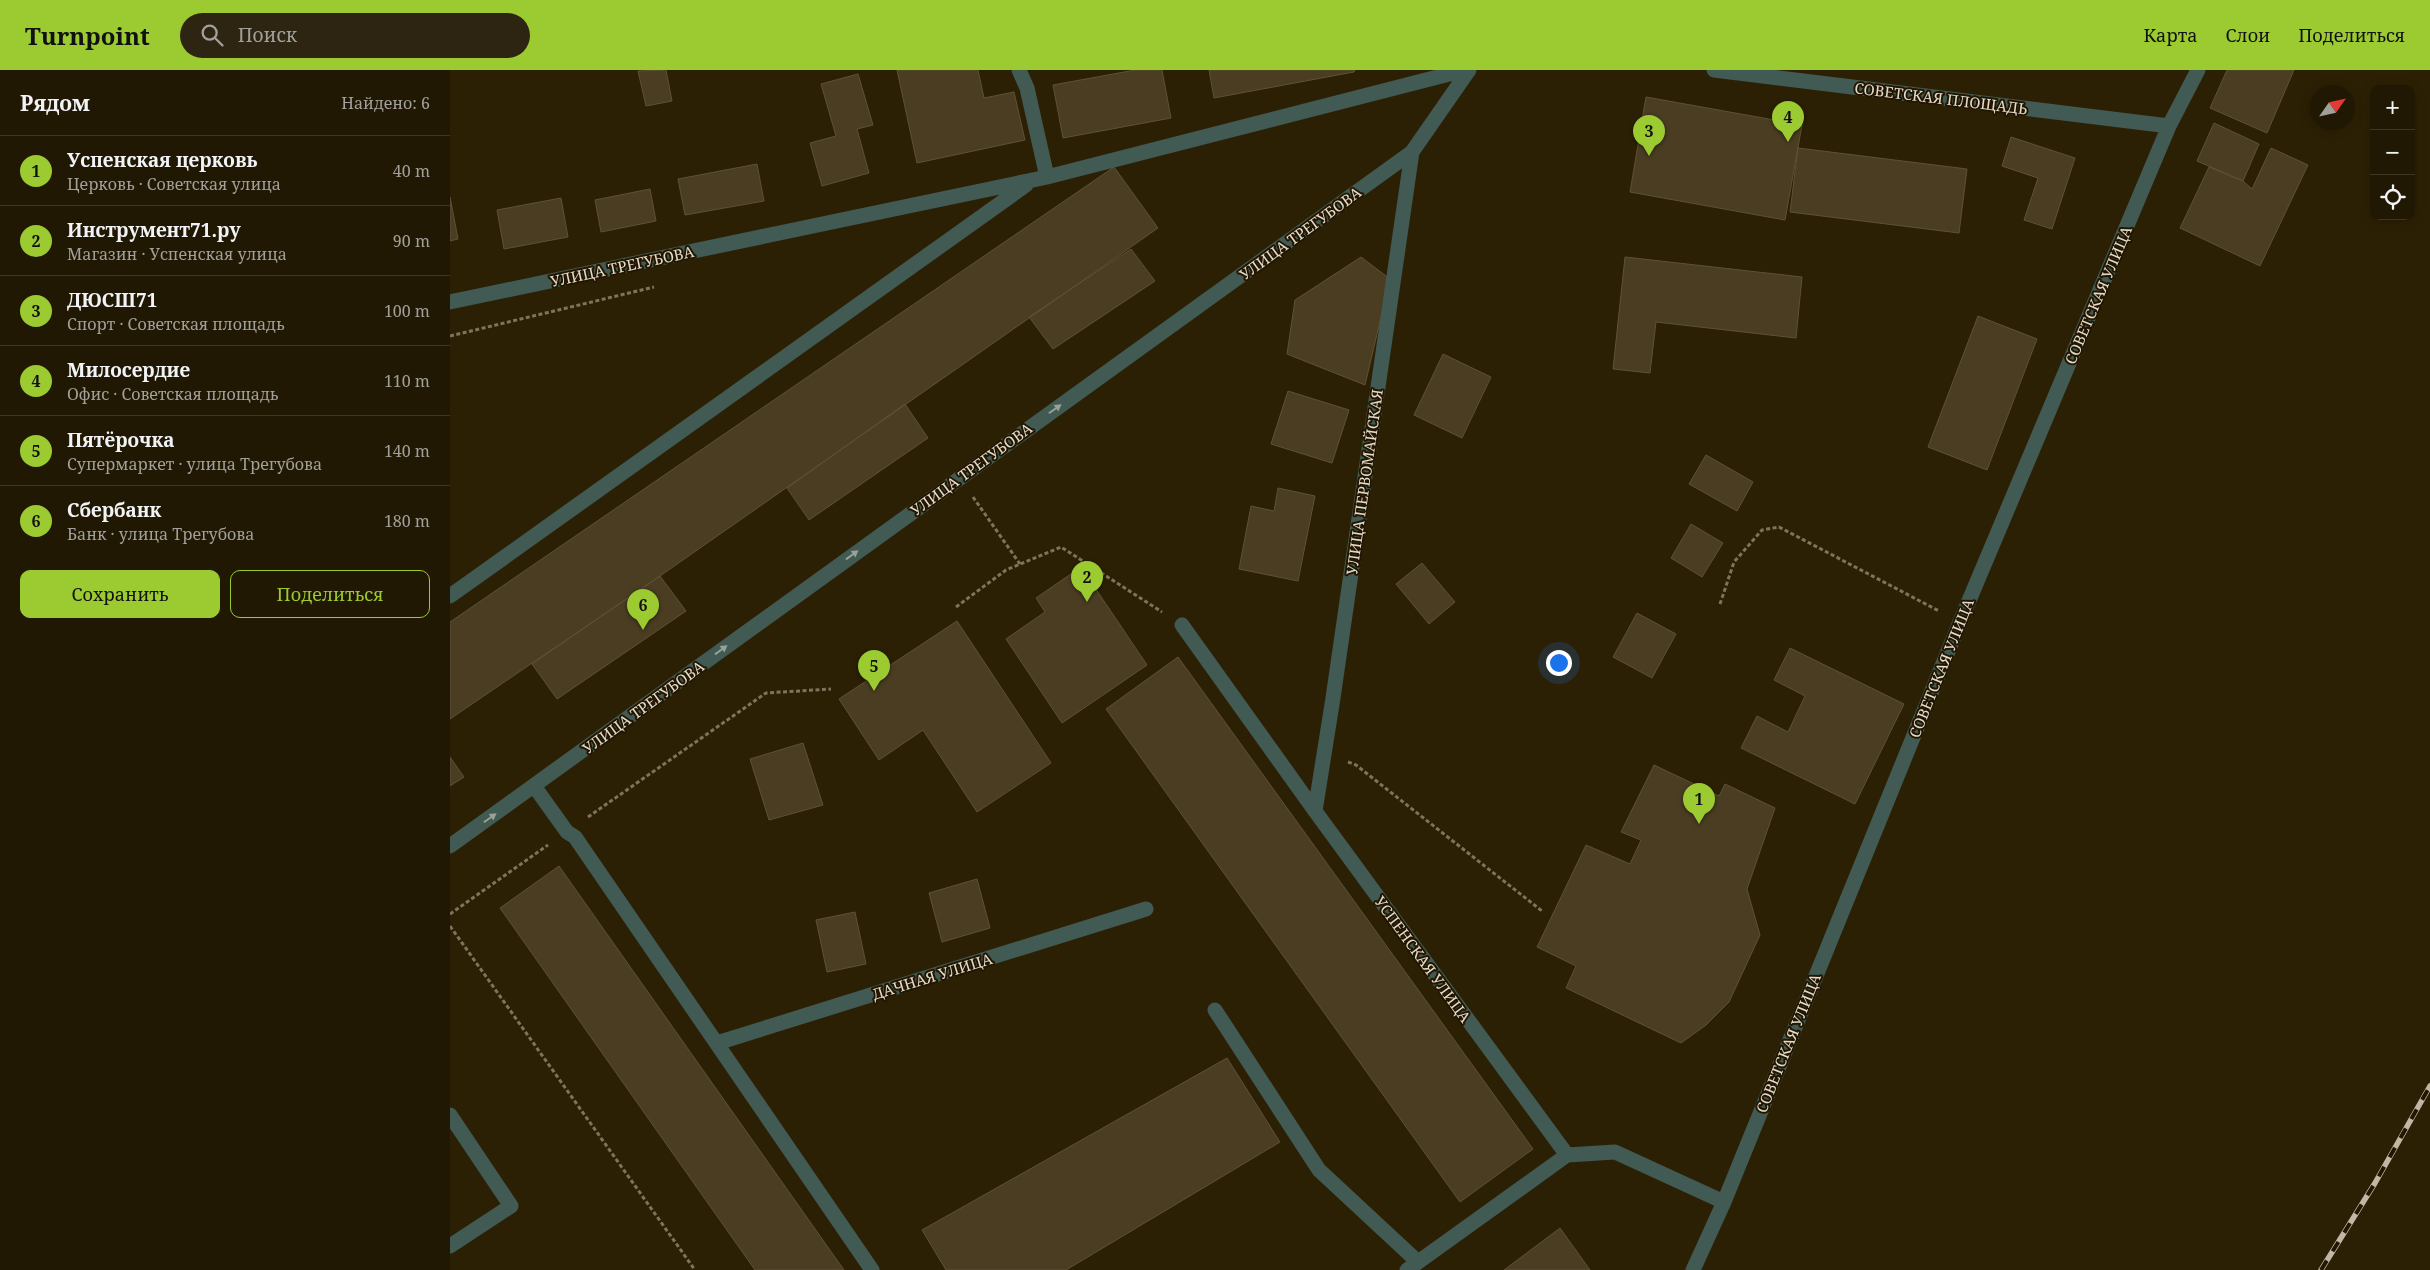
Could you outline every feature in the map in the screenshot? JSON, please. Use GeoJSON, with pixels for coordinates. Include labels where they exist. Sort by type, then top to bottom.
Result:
{"type":"FeatureCollection","features":[{"type":"Feature","properties":{"kind":"street"},"geometry":{"type":"LineString","coordinates":[[1019,70],[1027,88],[1047,178]]}},
{"type":"Feature","properties":{"kind":"street","name":"УЛИЦА ТРЕГУБОВА"},"geometry":{"type":"LineString","coordinates":[[450,302],[1047,178],[1467,70]]}},
{"type":"Feature","properties":{"kind":"street","name":"УЛИЦА ТРЕГУБОВА"},"geometry":{"type":"LineString","coordinates":[[450,846],[1412,152],[1467,70]]}},
{"type":"Feature","properties":{"kind":"street","name":"СОВЕТСКАЯ ПЛОЩАДЬ"},"geometry":{"type":"LineString","coordinates":[[1714,70],[2169,126]]}},
{"type":"Feature","properties":{"kind":"street","name":"СОВЕТСКАЯ УЛИЦА"},"geometry":{"type":"LineString","coordinates":[[1693,1270],[1724,1202],[1960,622],[2169,126],[2198,70]]}},
{"type":"Feature","properties":{"kind":"street","name":"УЛИЦА ПЕРВОМАЙСКАЯ"},"geometry":{"type":"LineString","coordinates":[[1315,811],[1412,152]]}},
{"type":"Feature","properties":{"kind":"street"},"geometry":{"type":"LineString","coordinates":[[450,596],[938,250],[1031,181]]}},
{"type":"Feature","properties":{"kind":"street","name":"УСПЕНСКАЯ УЛИЦА"},"geometry":{"type":"LineString","coordinates":[[1182,625],[1315,811],[1567,1155]]}},
{"type":"Feature","properties":{"kind":"street"},"geometry":{"type":"LineString","coordinates":[[534,786],[567,832],[575,837],[872,1270]]}},
{"type":"Feature","properties":{"kind":"street","name":"ДАЧНАЯ УЛИЦА"},"geometry":{"type":"LineString","coordinates":[[717,1043],[1146,909]]}},
{"type":"Feature","properties":{"kind":"street"},"geometry":{"type":"LineString","coordinates":[[1215,1010],[1319,1170],[1412,1266],[1567,1155],[1615,1152],[1724,1202]]}},
{"type":"Feature","properties":{"kind":"street"},"geometry":{"type":"LineString","coordinates":[[450,1115],[512,1206],[450,1246]]}},
{"type":"Feature","properties":{"kind":"path"},"geometry":{"type":"LineString","coordinates":[[959,477],[1020,564]]}},
{"type":"Feature","properties":{"kind":"path"},"geometry":{"type":"LineString","coordinates":[[1720,604],[1734,562],[1762,530],[1779,527],[1960,622]]}},
{"type":"Feature","properties":{"kind":"path"},"geometry":{"type":"LineString","coordinates":[[956,606],[1006,570],[1061,547],[1182,625]]}},
{"type":"Feature","properties":{"kind":"path"},"geometry":{"type":"LineString","coordinates":[[450,914],[766,693],[831,689]]}},
{"type":"Feature","properties":{"kind":"path"},"geometry":{"type":"LineString","coordinates":[[1324,756],[1356,765],[1542,911]]}},
{"type":"Feature","properties":{"kind":"path"},"geometry":{"type":"LineString","coordinates":[[450,926],[694,1270]]}},
{"type":"Feature","properties":{"kind":"building"},"geometry":{"type":"Polygon","coordinates":[[[666,70],[672,101],[646,106],[638,71],[666,70]]]}},
{"type":"Feature","properties":{"kind":"building"},"geometry":{"type":"Polygon","coordinates":[[[897,70],[978,70],[984,98],[1014,92],[1025,140],[917,163],[897,70]]]}},
{"type":"Feature","properties":{"kind":"building"},"geometry":{"type":"Polygon","coordinates":[[[1135,70],[1162,70],[1171,118],[1063,138],[1053,85],[1135,70]]]}},
{"type":"Feature","properties":{"kind":"building"},"geometry":{"type":"Polygon","coordinates":[[[1209,70],[1355,70],[1354,72],[1214,98],[1209,70]]]}},
{"type":"Feature","properties":{"kind":"building"},"geometry":{"type":"Polygon","coordinates":[[[2227,70],[2294,70],[2267,133],[2210,108],[2227,70]]]}},
{"type":"Feature","properties":{"kind":"building"},"geometry":{"type":"Polygon","coordinates":[[[858,74],[873,125],[857,129],[869,173],[822,186],[810,143],[836,136],[821,84],[858,74]]]}},
{"type":"Feature","properties":{"kind":"building"},"geometry":{"type":"Polygon","coordinates":[[[1646,97],[1802,125],[1785,220],[1630,192],[1646,97]]]}},
{"type":"Feature","properties":{"kind":"building"},"geometry":{"type":"Polygon","coordinates":[[[2214,123],[2259,144],[2243,181],[2197,161],[2214,123]]]}},
{"type":"Feature","properties":{"kind":"building"},"geometry":{"type":"Polygon","coordinates":[[[2011,137],[2075,158],[2052,229],[2024,220],[2038,178],[2002,166],[2011,137]]]}},
{"type":"Feature","properties":{"kind":"building"},"geometry":{"type":"Polygon","coordinates":[[[1798,148],[1967,169],[1959,233],[1790,212],[1798,148]]]}},
{"type":"Feature","properties":{"kind":"building"},"geometry":{"type":"Polygon","coordinates":[[[2271,148],[2308,165],[2260,266],[2180,228],[2209,167],[2243,181],[2252,189],[2271,148]]]}},
{"type":"Feature","properties":{"kind":"building"},"geometry":{"type":"Polygon","coordinates":[[[757,164],[764,201],[685,215],[678,179],[757,164]]]}},
{"type":"Feature","properties":{"kind":"building"},"geometry":{"type":"Polygon","coordinates":[[[1114,167],[1158,228],[660,576],[450,719],[450,622],[1114,167]]]}},
{"type":"Feature","properties":{"kind":"building"},"geometry":{"type":"Polygon","coordinates":[[[650,189],[656,221],[601,232],[595,200],[650,189]]]}},
{"type":"Feature","properties":{"kind":"building"},"geometry":{"type":"Polygon","coordinates":[[[450,197],[458,239],[450,241],[450,197]]]}},
{"type":"Feature","properties":{"kind":"building"},"geometry":{"type":"Polygon","coordinates":[[[561,198],[568,237],[504,249],[497,210],[561,198]]]}},
{"type":"Feature","properties":{"kind":"building"},"geometry":{"type":"Polygon","coordinates":[[[1131,249],[1155,281],[1053,349],[1029,317],[1131,249]]]}},
{"type":"Feature","properties":{"kind":"building"},"geometry":{"type":"Polygon","coordinates":[[[1361,257],[1390,279],[1365,385],[1287,354],[1295,300],[1361,257]]]}},
{"type":"Feature","properties":{"kind":"building"},"geometry":{"type":"Polygon","coordinates":[[[1625,257],[1802,277],[1796,338],[1656,322],[1650,373],[1613,369],[1625,257]]]}},
{"type":"Feature","properties":{"kind":"building"},"geometry":{"type":"Polygon","coordinates":[[[1978,316],[2037,339],[1987,470],[1928,447],[1978,316]]]}},
{"type":"Feature","properties":{"kind":"building"},"geometry":{"type":"Polygon","coordinates":[[[1443,354],[1491,377],[1462,438],[1414,415],[1443,354]]]}},
{"type":"Feature","properties":{"kind":"building"},"geometry":{"type":"Polygon","coordinates":[[[1288,391],[1349,410],[1332,463],[1271,444],[1288,391]]]}},
{"type":"Feature","properties":{"kind":"building"},"geometry":{"type":"Polygon","coordinates":[[[905,404],[928,438],[809,520],[787,488],[905,404]]]}},
{"type":"Feature","properties":{"kind":"building"},"geometry":{"type":"Polygon","coordinates":[[[1706,455],[1753,482],[1737,511],[1689,484],[1706,455]]]}},
{"type":"Feature","properties":{"kind":"building"},"geometry":{"type":"Polygon","coordinates":[[[1278,488],[1315,496],[1298,581],[1239,569],[1251,506],[1274,511],[1278,488]]]}},
{"type":"Feature","properties":{"kind":"building"},"geometry":{"type":"Polygon","coordinates":[[[1691,524],[1723,543],[1702,577],[1671,558],[1691,524]]]}},
{"type":"Feature","properties":{"kind":"building"},"geometry":{"type":"Polygon","coordinates":[[[1422,563],[1455,602],[1429,624],[1396,584],[1422,563]]]}},
{"type":"Feature","properties":{"kind":"building"},"geometry":{"type":"Polygon","coordinates":[[[1081,567],[1147,665],[1062,723],[1006,639],[1045,612],[1036,598],[1081,567]]]}},
{"type":"Feature","properties":{"kind":"building"},"geometry":{"type":"Polygon","coordinates":[[[660,576],[686,611],[557,699],[532,664],[660,576]]]}},
{"type":"Feature","properties":{"kind":"building"},"geometry":{"type":"Polygon","coordinates":[[[1637,613],[1676,634],[1652,678],[1613,657],[1637,613]]]}},
{"type":"Feature","properties":{"kind":"building"},"geometry":{"type":"Polygon","coordinates":[[[957,621],[1051,763],[977,812],[923,730],[879,760],[839,699],[957,621]]]}},
{"type":"Feature","properties":{"kind":"building"},"geometry":{"type":"Polygon","coordinates":[[[1790,648],[1904,704],[1855,804],[1741,748],[1757,716],[1788,732],[1805,696],[1774,680],[1790,648]]]}},
{"type":"Feature","properties":{"kind":"building"},"geometry":{"type":"Polygon","coordinates":[[[1178,657],[1533,1149],[1460,1202],[1106,709],[1178,657]]]}},
{"type":"Feature","properties":{"kind":"building"},"geometry":{"type":"Polygon","coordinates":[[[803,743],[823,805],[769,820],[750,759],[803,743]]]}},
{"type":"Feature","properties":{"kind":"building"},"geometry":{"type":"Polygon","coordinates":[[[450,757],[464,777],[450,786],[450,757]]]}},
{"type":"Feature","properties":{"kind":"building"},"geometry":{"type":"Polygon","coordinates":[[[1654,765],[1719,796],[1725,784],[1775,808],[1747,889],[1760,935],[1729,1002],[1706,1025],[1681,1043],[1566,988],[1576,966],[1537,947],[1586,845],[1630,864],[1641,840],[1621,832],[1654,765]]]}},
{"type":"Feature","properties":{"kind":"building"},"geometry":{"type":"Polygon","coordinates":[[[559,866],[844,1270],[755,1270],[500,908],[559,866]]]}},
{"type":"Feature","properties":{"kind":"building"},"geometry":{"type":"Polygon","coordinates":[[[977,879],[990,928],[942,942],[929,893],[977,879]]]}},
{"type":"Feature","properties":{"kind":"building"},"geometry":{"type":"Polygon","coordinates":[[[855,912],[866,964],[827,972],[816,920],[855,912]]]}},
{"type":"Feature","properties":{"kind":"building"},"geometry":{"type":"Polygon","coordinates":[[[1227,1058],[1280,1142],[1066,1270],[946,1270],[922,1230],[1227,1058]]]}},
{"type":"Feature","properties":{"kind":"building"},"geometry":{"type":"Polygon","coordinates":[[[1560,1228],[1590,1270],[1504,1270],[1560,1228]]]}},
{"type":"Feature","properties":{"kind":"railway"},"geometry":{"type":"LineString","coordinates":[[2321,1270],[2375,1183],[2430,1086]]}},
{"type":"Feature","properties":{"kind":"place","name":"Милосердие"},"geometry":{"type":"Point","coordinates":[1788,142]}},
{"type":"Feature","properties":{"kind":"place","name":"ДЮСШ71"},"geometry":{"type":"Point","coordinates":[1649,156]}},
{"type":"Feature","properties":{"kind":"place","name":"Инструмент71.ру"},"geometry":{"type":"Point","coordinates":[1087,602]}},
{"type":"Feature","properties":{"kind":"place","name":"Сбербанк"},"geometry":{"type":"Point","coordinates":[643,630]}},
{"type":"Feature","properties":{"kind":"place","name":"Пятёрочка"},"geometry":{"type":"Point","coordinates":[874,691]}},
{"type":"Feature","properties":{"kind":"place","name":"Успенская церковь"},"geometry":{"type":"Point","coordinates":[1699,824]}}]}
